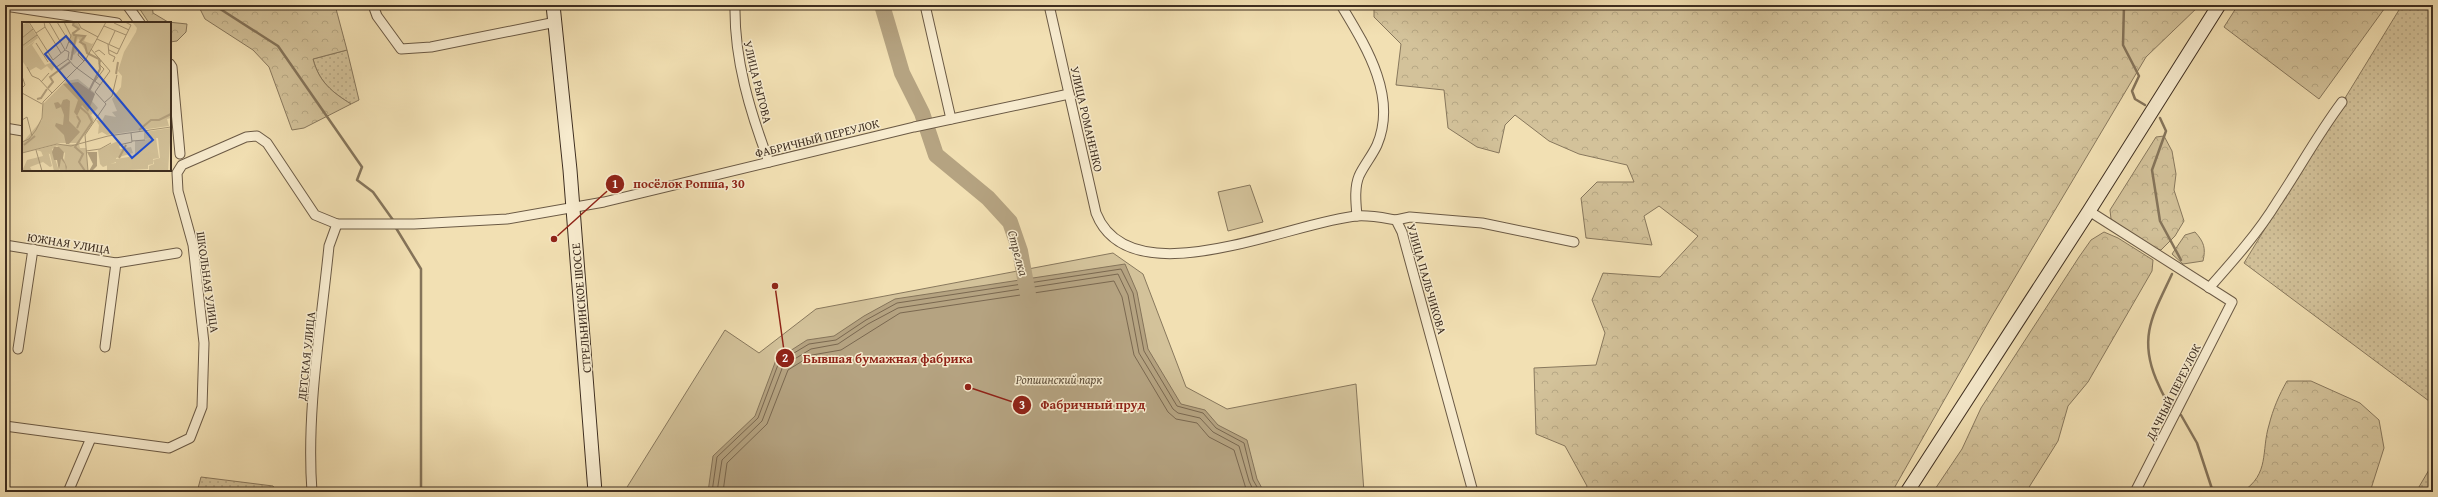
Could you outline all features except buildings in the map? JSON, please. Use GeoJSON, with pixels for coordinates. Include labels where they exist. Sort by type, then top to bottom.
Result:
{"type":"FeatureCollection","features":[{"type":"Feature","properties":{"kind":"main road","name":"СТРЕЛЬНИНСКОЕ ШОССЕ"},"geometry":{"type":"LineString","coordinates":[[553,5],[556,22],[572,206],[595,492]]}},
{"type":"Feature","properties":{"kind":"main road"},"geometry":{"type":"LineString","coordinates":[[1908,492],[2089,211],[2219,5]]}},
{"type":"Feature","properties":{"kind":"street"},"geometry":{"type":"LineString","coordinates":[[127,5],[139,22]]}},
{"type":"Feature","properties":{"kind":"street"},"geometry":{"type":"LineString","coordinates":[[373,5],[377,16],[401,49],[438,46],[556,22]]}},
{"type":"Feature","properties":{"kind":"street","name":"УЛИЦА РЫТОВА"},"geometry":{"type":"LineString","coordinates":[[735,5],[734,32],[752,115],[770,162]]}},
{"type":"Feature","properties":{"kind":"street"},"geometry":{"type":"LineString","coordinates":[[925,5],[946,120]]}},
{"type":"Feature","properties":{"kind":"street","name":"УЛИЦА РОМАНЕНКО"},"geometry":{"type":"LineString","coordinates":[[1049,5],[1096,213],[1100,223],[1110,235]]}},
{"type":"Feature","properties":{"kind":"street"},"geometry":{"type":"LineString","coordinates":[[1341,5],[1368,52],[1380,80],[1383,105],[1382,129],[1377,144],[1358,178],[1356,198],[1357,216]]}},
{"type":"Feature","properties":{"kind":"street"},"geometry":{"type":"LineString","coordinates":[[5,6],[111,22]]}},
{"type":"Feature","properties":{"kind":"street"},"geometry":{"type":"LineString","coordinates":[[171,66],[182,165],[246,137],[257,136],[267,143],[315,216],[337,224],[414,224],[507,219],[572,206]]}},
{"type":"Feature","properties":{"kind":"street","name":"ФАБРИЧНЫЙ ПЕРЕУЛОК"},"geometry":{"type":"LineString","coordinates":[[572,206],[604,202],[914,127],[1069,94]]}},
{"type":"Feature","properties":{"kind":"street"},"geometry":{"type":"LineString","coordinates":[[2089,211],[2209,288],[2244,247],[2276,204],[2327,122],[2342,102]]}},
{"type":"Feature","properties":{"kind":"street"},"geometry":{"type":"LineString","coordinates":[[5,128],[22,130]]}},
{"type":"Feature","properties":{"kind":"street"},"geometry":{"type":"LineString","coordinates":[[171,152],[180,154]]}},
{"type":"Feature","properties":{"kind":"street","name":"ШКОЛЬНАЯ УЛИЦА"},"geometry":{"type":"LineString","coordinates":[[5,426],[169,448],[190,438],[202,406],[204,343],[193,245],[178,191],[177,173],[182,165]]}},
{"type":"Feature","properties":{"kind":"street","name":"УЛИЦА ПАЛЬЧИКОВА"},"geometry":{"type":"LineString","coordinates":[[1110,235],[1123,246],[1151,253],[1191,254],[1357,216],[1396,220],[1402,232],[1473,492]]}},
{"type":"Feature","properties":{"kind":"street"},"geometry":{"type":"LineString","coordinates":[[1396,220],[1410,217],[1482,224],[1574,242]]}},
{"type":"Feature","properties":{"kind":"street","name":"ДЕТСКАЯ УЛИЦА"},"geometry":{"type":"LineString","coordinates":[[312,492],[310,464],[312,415],[330,246],[337,224]]}},
{"type":"Feature","properties":{"kind":"street","name":"ЮЖНАЯ УЛИЦА"},"geometry":{"type":"LineString","coordinates":[[5,245],[116,263],[177,253]]}},
{"type":"Feature","properties":{"kind":"street"},"geometry":{"type":"LineString","coordinates":[[18,349],[33,249]]}},
{"type":"Feature","properties":{"kind":"street"},"geometry":{"type":"LineString","coordinates":[[104,347],[116,263]]}},
{"type":"Feature","properties":{"kind":"street","name":"ДАЧНЫЙ ПЕРЕУЛОК"},"geometry":{"type":"LineString","coordinates":[[2135,492],[2232,302],[2209,288]]}},
{"type":"Feature","properties":{"kind":"street"},"geometry":{"type":"LineString","coordinates":[[68,492],[91,438]]}},
{"type":"Feature","properties":{"kind":"green space"},"geometry":{"type":"Polygon","coordinates":[[[137,5],[152,5],[153,13],[168,22],[148,22],[137,5]]]}},
{"type":"Feature","properties":{"kind":"green space"},"geometry":{"type":"Polygon","coordinates":[[[198,5],[335,5],[347,50],[313,59],[319,74],[327,86],[351,104],[304,128],[292,130],[269,67],[253,50],[205,19],[198,5]]]}},
{"type":"Feature","properties":{"kind":"green space"},"geometry":{"type":"Polygon","coordinates":[[[1374,5],[2200,5],[2146,57],[1992,316],[1892,492],[1585,492],[1587,486],[1565,446],[1536,434],[1534,368],[1596,365],[1605,333],[1592,300],[1603,273],[1660,277],[1698,236],[1659,206],[1644,216],[1652,245],[1586,238],[1581,198],[1597,182],[1634,182],[1627,165],[1579,154],[1549,141],[1515,115],[1505,125],[1499,153],[1477,147],[1448,128],[1444,90],[1396,85],[1401,44],[1374,17],[1374,5]]]}},
{"type":"Feature","properties":{"kind":"green space"},"geometry":{"type":"Polygon","coordinates":[[[2238,5],[2387,5],[2319,99],[2224,27],[2238,5]]]}},
{"type":"Feature","properties":{"kind":"green space"},"geometry":{"type":"Polygon","coordinates":[[[2402,5],[2433,5],[2433,404],[2244,263],[2402,5]]]}},
{"type":"Feature","properties":{"kind":"green space"},"geometry":{"type":"Polygon","coordinates":[[[171,22],[187,24],[186,32],[177,41],[171,42],[171,22]]]}},
{"type":"Feature","properties":{"kind":"green space"},"geometry":{"type":"Polygon","coordinates":[[[347,50],[359,100],[351,104],[327,86],[319,74],[313,59],[347,50]]]}},
{"type":"Feature","properties":{"kind":"green space"},"geometry":{"type":"Polygon","coordinates":[[[2164,136],[2172,151],[2176,174],[2174,190],[2184,221],[2175,236],[2161,250],[2153,248],[2111,219],[2110,210],[2156,137],[2164,136]]]}},
{"type":"Feature","properties":{"kind":"green space"},"geometry":{"type":"Polygon","coordinates":[[[1250,185],[1263,222],[1228,231],[1218,192],[1250,185]]]}},
{"type":"Feature","properties":{"kind":"green space"},"geometry":{"type":"Polygon","coordinates":[[[2104,232],[2118,238],[2153,260],[2152,271],[2088,382],[2068,406],[2058,441],[2026,492],[1933,492],[1962,449],[1981,408],[2079,257],[2091,240],[2104,232]]]}},
{"type":"Feature","properties":{"kind":"green space"},"geometry":{"type":"Polygon","coordinates":[[[2195,232],[2204,245],[2203,261],[2183,264],[2172,254],[2185,235],[2195,232]]]}},
{"type":"Feature","properties":{"kind":"green space","name":"Ропшинский парк"},"geometry":{"type":"Polygon","coordinates":[[[1113,253],[1143,274],[1186,387],[1227,409],[1356,384],[1364,492],[624,492],[725,330],[759,353],[816,309],[1113,253]]]}},
{"type":"Feature","properties":{"kind":"green space"},"geometry":{"type":"Polygon","coordinates":[[[2287,381],[2311,381],[2360,403],[2379,420],[2384,448],[2370,492],[2242,492],[2251,485],[2261,470],[2271,419],[2276,402],[2287,381]]]}},
{"type":"Feature","properties":{"kind":"green space"},"geometry":{"type":"Polygon","coordinates":[[[2433,463],[2433,492],[2416,492],[2433,463]]]}},
{"type":"Feature","properties":{"kind":"green space"},"geometry":{"type":"Polygon","coordinates":[[[201,477],[273,486],[278,492],[197,492],[201,477]]]}},
{"type":"Feature","properties":{"kind":"water","name":"Ропшинский парк"},"geometry":{"type":"Polygon","coordinates":[[[1125,264],[1137,292],[1148,349],[1181,404],[1205,410],[1218,425],[1247,440],[1257,479],[1264,492],[708,492],[713,456],[755,416],[776,360],[807,340],[834,336],[864,316],[895,299],[1125,264]]]}},
{"type":"Feature","properties":{"kind":"waterway"},"geometry":{"type":"LineString","coordinates":[[214,5],[278,46],[362,167],[357,180],[373,192],[393,220]]}},
{"type":"Feature","properties":{"kind":"waterway","name":"Стрелка"},"geometry":{"type":"LineString","coordinates":[[882,5],[902,73],[922,113],[936,155],[988,198],[1010,222],[1020,251],[1029,300]]}},
{"type":"Feature","properties":{"kind":"waterway"},"geometry":{"type":"LineString","coordinates":[[2124,5],[2123,45],[2139,76],[2132,91],[2135,99],[2145,105]]}},
{"type":"Feature","properties":{"kind":"waterway"},"geometry":{"type":"LineString","coordinates":[[2160,118],[2166,131],[2152,170],[2160,221],[2181,260]]}},
{"type":"Feature","properties":{"kind":"waterway"},"geometry":{"type":"LineString","coordinates":[[396,228],[421,269],[421,492]]}},
{"type":"Feature","properties":{"kind":"waterway"},"geometry":{"type":"LineString","coordinates":[[2172,274],[2159,301],[2150,325],[2148,350],[2151,364],[2161,391],[2173,407]]}},
{"type":"Feature","properties":{"kind":"waterway"},"geometry":{"type":"LineString","coordinates":[[2181,415],[2197,443],[2213,492]]}},
{"type":"Feature","properties":{"kind":"place","name":"посёлок Ропша, 30"},"geometry":{"type":"Point","coordinates":[554,239]}},
{"type":"Feature","properties":{"kind":"place","name":"Бывшая бумажная фабрика"},"geometry":{"type":"Point","coordinates":[775,286]}},
{"type":"Feature","properties":{"kind":"place","name":"Фабричный пруд"},"geometry":{"type":"Point","coordinates":[968,387]}}]}
